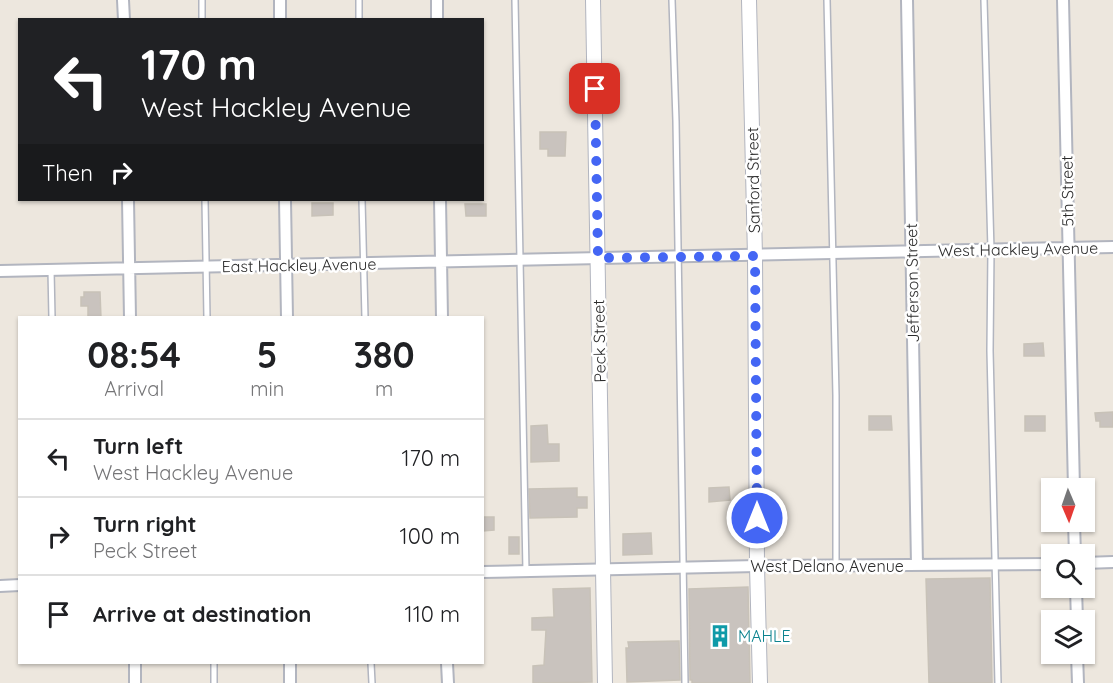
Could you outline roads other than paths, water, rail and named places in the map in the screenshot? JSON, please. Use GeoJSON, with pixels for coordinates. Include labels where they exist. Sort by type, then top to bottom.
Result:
{"type":"FeatureCollection","features":[{"type":"Feature","properties":{"kind":"street"},"geometry":{"type":"LineString","coordinates":[[123,0],[124,18]]}},
{"type":"Feature","properties":{"kind":"street"},"geometry":{"type":"LineString","coordinates":[[280,0],[280,18]]}},
{"type":"Feature","properties":{"kind":"street"},"geometry":{"type":"LineString","coordinates":[[437,0],[437,18]]}},
{"type":"Feature","properties":{"kind":"street","name":"Peck Street"},"geometry":{"type":"LineString","coordinates":[[593,0],[605,683]]}},
{"type":"Feature","properties":{"kind":"street","name":"Sanford Street"},"geometry":{"type":"LineString","coordinates":[[749,0],[755,256],[760,683]]}},
{"type":"Feature","properties":{"kind":"street","name":"Jefferson Street"},"geometry":{"type":"LineString","coordinates":[[907,0],[918,565]]}},
{"type":"Feature","properties":{"kind":"street","name":"5th Street"},"geometry":{"type":"LineString","coordinates":[[1064,0],[1074,478]]}},
{"type":"Feature","properties":{"kind":"street"},"geometry":{"type":"LineString","coordinates":[[128,201],[130,316]]}},
{"type":"Feature","properties":{"kind":"street"},"geometry":{"type":"LineString","coordinates":[[285,201],[287,316]]}},
{"type":"Feature","properties":{"kind":"street"},"geometry":{"type":"LineString","coordinates":[[440,201],[442,316]]}},
{"type":"Feature","properties":{"kind":"street","name":"West Hackley Avenue"},"geometry":{"type":"LineString","coordinates":[[598,258],[1113,247]]}},
{"type":"Feature","properties":{"kind":"street","name":"East Hackley Avenue"},"geometry":{"type":"LineString","coordinates":[[0,271],[598,258]]}},
{"type":"Feature","properties":{"kind":"street"},"geometry":{"type":"LineString","coordinates":[[1095,563],[1113,562]]}},
{"type":"Feature","properties":{"kind":"street","name":"West Delano Avenue"},"geometry":{"type":"LineString","coordinates":[[484,572],[683,567],[1041,564]]}},
{"type":"Feature","properties":{"kind":"street"},"geometry":{"type":"LineString","coordinates":[[0,586],[18,585]]}},
{"type":"Feature","properties":{"kind":"street"},"geometry":{"type":"LineString","coordinates":[[135,664],[135,683]]}},
{"type":"Feature","properties":{"kind":"street"},"geometry":{"type":"LineString","coordinates":[[290,664],[290,683]]}},
{"type":"Feature","properties":{"kind":"street"},"geometry":{"type":"LineString","coordinates":[[447,664],[448,683]]}},
{"type":"Feature","properties":{"kind":"street"},"geometry":{"type":"LineString","coordinates":[[1077,664],[1078,683]]}},
{"type":"Feature","properties":{"kind":"lane"},"geometry":{"type":"LineString","coordinates":[[202,0],[202,18]]}},
{"type":"Feature","properties":{"kind":"lane"},"geometry":{"type":"LineString","coordinates":[[359,0],[359,18]]}},
{"type":"Feature","properties":{"kind":"lane"},"geometry":{"type":"LineString","coordinates":[[514,0],[526,571]]}},
{"type":"Feature","properties":{"kind":"lane"},"geometry":{"type":"LineString","coordinates":[[672,0],[685,683]]}},
{"type":"Feature","properties":{"kind":"lane"},"geometry":{"type":"LineString","coordinates":[[827,0],[836,394],[836,565]]}},
{"type":"Feature","properties":{"kind":"lane"},"geometry":{"type":"LineString","coordinates":[[984,0],[991,250],[990,351],[998,683]]}},
{"type":"Feature","properties":{"kind":"lane"},"geometry":{"type":"LineString","coordinates":[[205,201],[207,316]]}},
{"type":"Feature","properties":{"kind":"lane"},"geometry":{"type":"LineString","coordinates":[[362,201],[365,316]]}},
{"type":"Feature","properties":{"kind":"lane"},"geometry":{"type":"LineString","coordinates":[[51,270],[52,316]]}},
{"type":"Feature","properties":{"kind":"lane"},"geometry":{"type":"LineString","coordinates":[[214,664],[214,683]]}},
{"type":"Feature","properties":{"kind":"lane"},"geometry":{"type":"LineString","coordinates":[[371,664],[372,683]]}},
{"type":"Feature","properties":{"kind":"place","name":"MAHLE"},"geometry":{"type":"Point","coordinates":[720,636]}}]}
